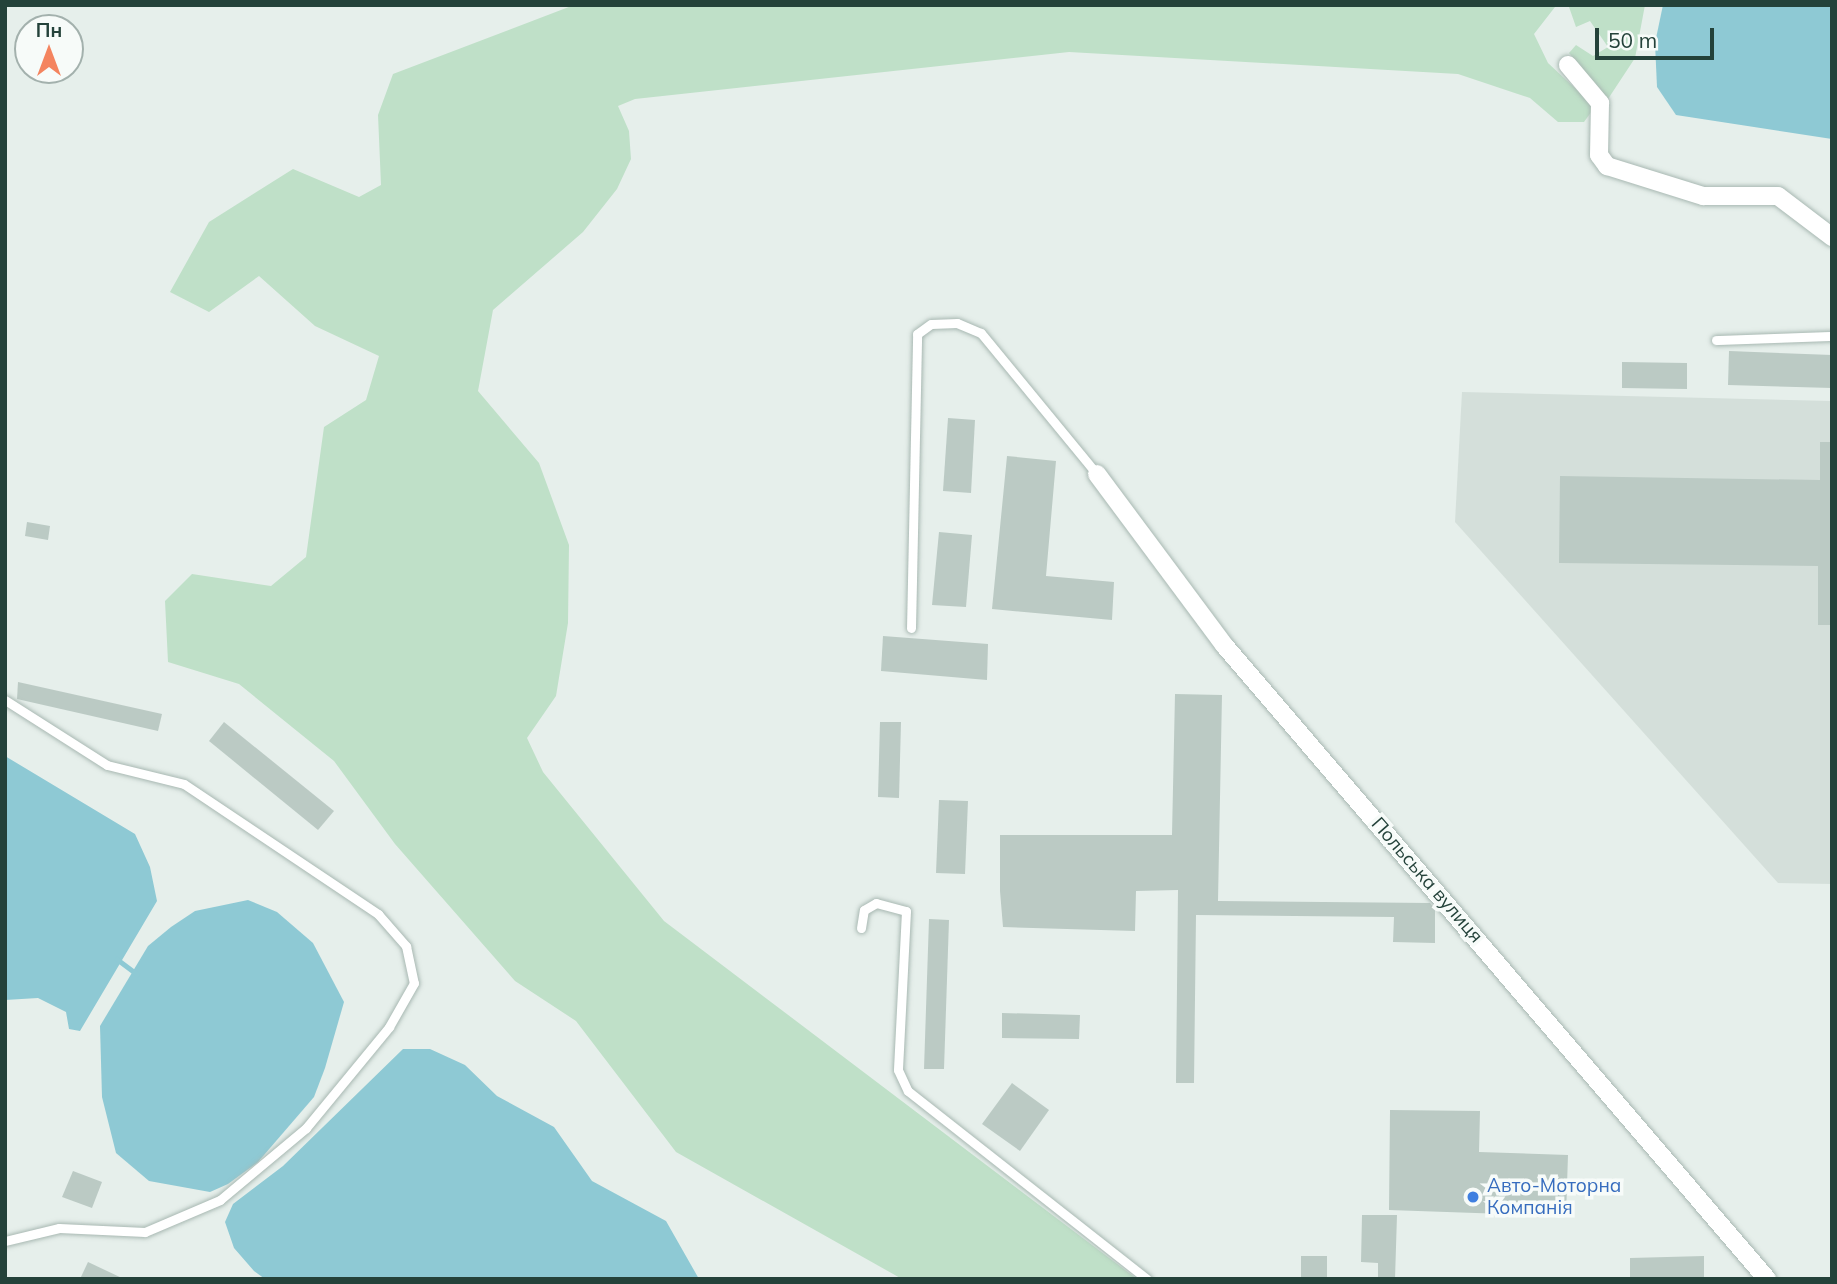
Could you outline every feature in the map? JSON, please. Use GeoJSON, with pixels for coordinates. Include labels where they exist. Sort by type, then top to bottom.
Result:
{"type":"FeatureCollection","features":[{"type":"Feature","properties":{"kind":"street"},"geometry":{"type":"LineString","coordinates":[[1568,65],[1600,103],[1598,146],[1607,166],[1703,197],[1778,196],[1832,237]]}},
{"type":"Feature","properties":{"kind":"street","name":"Польська вулиця"},"geometry":{"type":"LineString","coordinates":[[1097,474],[1223,645],[1767,1279]]}},
{"type":"Feature","properties":{"kind":"lane"},"geometry":{"type":"LineString","coordinates":[[911,628],[917,334],[931,324],[957,323],[981,333],[1097,474]]}},
{"type":"Feature","properties":{"kind":"lane"},"geometry":{"type":"LineString","coordinates":[[1716,340],[1832,336]]}},
{"type":"Feature","properties":{"kind":"lane"},"geometry":{"type":"LineString","coordinates":[[5,700],[96,760],[184,784],[378,915],[406,946],[414,983],[395,1020],[306,1128],[220,1200],[145,1232],[47,1228],[5,1241]]}},
{"type":"Feature","properties":{"kind":"lane"},"geometry":{"type":"LineString","coordinates":[[861,928],[864,910],[876,903],[906,911],[898,1070],[908,1091],[1147,1279]]}},
{"type":"Feature","properties":{"kind":"shaded area"},"geometry":{"type":"Polygon","coordinates":[[[1462,392],[1832,401],[1832,884],[1778,883],[1455,522],[1462,392]]]}},
{"type":"Feature","properties":{"kind":"green space"},"geometry":{"type":"Polygon","coordinates":[[[574,5],[1645,5],[1635,58],[1608,99],[1569,53],[1576,45],[1593,56],[1608,47],[1590,21],[1576,27],[1569,7],[1555,7],[1534,34],[1548,63],[1595,107],[1584,122],[1558,122],[1530,98],[1458,74],[1069,52],[635,99],[618,106],[629,131],[631,159],[617,189],[583,232],[493,310],[478,391],[539,463],[569,545],[568,623],[556,696],[527,738],[543,772],[664,921],[1137,1279],[902,1279],[676,1152],[576,1021],[515,981],[395,844],[334,761],[239,684],[168,662],[165,601],[192,574],[271,586],[306,557],[324,427],[366,400],[379,356],[315,326],[259,276],[209,312],[170,292],[209,222],[293,169],[359,197],[381,185],[378,115],[393,74],[574,5]]]}},
{"type":"Feature","properties":{"kind":"water"},"geometry":{"type":"Polygon","coordinates":[[[1663,5],[1832,5],[1832,139],[1676,115],[1657,87],[1655,43],[1663,5]]]}},
{"type":"Feature","properties":{"kind":"water"},"geometry":{"type":"Polygon","coordinates":[[[5,756],[135,834],[150,867],[157,901],[80,1031],[69,1029],[66,1012],[38,998],[5,1000],[5,756]]]}},
{"type":"Feature","properties":{"kind":"water"},"geometry":{"type":"Polygon","coordinates":[[[248,900],[277,912],[313,943],[344,1002],[325,1068],[314,1097],[258,1162],[228,1184],[210,1192],[149,1181],[116,1153],[102,1097],[100,1026],[148,946],[195,911],[248,900]]]}},
{"type":"Feature","properties":{"kind":"water"},"geometry":{"type":"Polygon","coordinates":[[[403,1049],[430,1049],[465,1065],[497,1096],[554,1127],[592,1181],[666,1221],[699,1279],[265,1279],[254,1271],[234,1248],[225,1222],[233,1204],[283,1166],[403,1049]]]}},
{"type":"Feature","properties":{"kind":"building"},"geometry":{"type":"Polygon","coordinates":[[[1729,351],[1832,355],[1832,388],[1728,385],[1729,351]]]}},
{"type":"Feature","properties":{"kind":"building"},"geometry":{"type":"Polygon","coordinates":[[[1622,362],[1687,363],[1687,389],[1622,388],[1622,362]]]}},
{"type":"Feature","properties":{"kind":"building"},"geometry":{"type":"Polygon","coordinates":[[[948,418],[975,420],[971,493],[943,491],[948,418]]]}},
{"type":"Feature","properties":{"kind":"building"},"geometry":{"type":"Polygon","coordinates":[[[1820,442],[1832,442],[1832,625],[1818,625],[1818,566],[1559,563],[1560,476],[1820,480],[1820,442]]]}},
{"type":"Feature","properties":{"kind":"building"},"geometry":{"type":"Polygon","coordinates":[[[1007,456],[1056,461],[1046,576],[1114,582],[1112,620],[992,609],[1007,456]]]}},
{"type":"Feature","properties":{"kind":"building"},"geometry":{"type":"Polygon","coordinates":[[[27,522],[50,526],[48,540],[25,536],[27,522]]]}},
{"type":"Feature","properties":{"kind":"building"},"geometry":{"type":"Polygon","coordinates":[[[939,532],[972,535],[966,607],[932,605],[939,532]]]}},
{"type":"Feature","properties":{"kind":"building"},"geometry":{"type":"Polygon","coordinates":[[[883,636],[988,644],[987,680],[881,671],[883,636]]]}},
{"type":"Feature","properties":{"kind":"building"},"geometry":{"type":"Polygon","coordinates":[[[18,682],[162,714],[158,731],[17,699],[18,682]]]}},
{"type":"Feature","properties":{"kind":"building"},"geometry":{"type":"Polygon","coordinates":[[[1175,694],[1222,695],[1218,901],[1430,903],[1435,909],[1435,943],[1393,942],[1394,917],[1196,915],[1194,1083],[1176,1083],[1178,890],[1136,891],[1135,931],[1003,927],[1000,891],[1000,835],[1172,835],[1175,694]]]}},
{"type":"Feature","properties":{"kind":"building"},"geometry":{"type":"Polygon","coordinates":[[[224,722],[334,811],[318,830],[209,741],[224,722]]]}},
{"type":"Feature","properties":{"kind":"building"},"geometry":{"type":"Polygon","coordinates":[[[880,722],[901,722],[899,798],[878,797],[880,722]]]}},
{"type":"Feature","properties":{"kind":"building"},"geometry":{"type":"Polygon","coordinates":[[[939,800],[968,801],[965,874],[936,873],[939,800]]]}},
{"type":"Feature","properties":{"kind":"building"},"geometry":{"type":"Polygon","coordinates":[[[929,919],[949,920],[944,1069],[924,1069],[929,919]]]}},
{"type":"Feature","properties":{"kind":"building"},"geometry":{"type":"Polygon","coordinates":[[[1002,1013],[1080,1015],[1079,1039],[1002,1038],[1002,1013]]]}},
{"type":"Feature","properties":{"kind":"building"},"geometry":{"type":"Polygon","coordinates":[[[1012,1083],[1049,1110],[1020,1151],[982,1124],[1012,1083]]]}},
{"type":"Feature","properties":{"kind":"building"},"geometry":{"type":"Polygon","coordinates":[[[1390,1110],[1480,1111],[1479,1152],[1568,1155],[1566,1216],[1389,1210],[1390,1110]]]}},
{"type":"Feature","properties":{"kind":"building"},"geometry":{"type":"Polygon","coordinates":[[[73,1171],[102,1182],[92,1208],[62,1197],[73,1171]]]}},
{"type":"Feature","properties":{"kind":"building"},"geometry":{"type":"Polygon","coordinates":[[[1362,1215],[1397,1215],[1395,1279],[1378,1279],[1378,1263],[1361,1262],[1362,1215]]]}},
{"type":"Feature","properties":{"kind":"building"},"geometry":{"type":"Polygon","coordinates":[[[1301,1256],[1327,1256],[1327,1279],[1301,1279],[1301,1256]]]}},
{"type":"Feature","properties":{"kind":"building"},"geometry":{"type":"Polygon","coordinates":[[[1704,1256],[1704,1279],[1630,1279],[1630,1258],[1704,1256]]]}},
{"type":"Feature","properties":{"kind":"building"},"geometry":{"type":"Polygon","coordinates":[[[88,1262],[124,1279],[80,1279],[88,1262]]]}},
{"type":"Feature","properties":{"kind":"waterway"},"geometry":{"type":"LineString","coordinates":[[117,959],[137,974]]}},
{"type":"Feature","properties":{"kind":"place","name":"Авто-Моторна Компанія"},"geometry":{"type":"Point","coordinates":[1473,1197]}}]}
